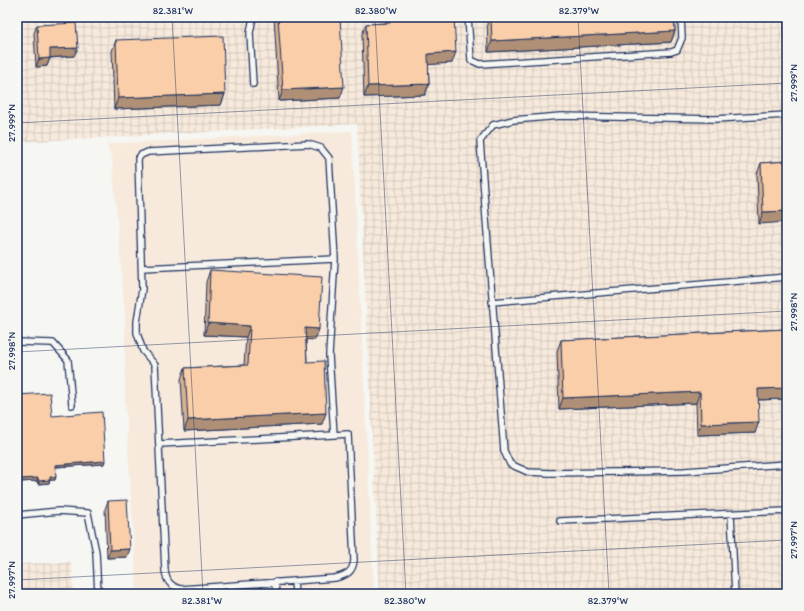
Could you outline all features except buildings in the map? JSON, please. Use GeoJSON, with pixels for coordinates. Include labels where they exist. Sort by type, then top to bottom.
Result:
{"type":"FeatureCollection","features":[{"type":"Feature","properties":{"kind":"lane"},"geometry":{"type":"LineString","coordinates":[[253,17],[250,33],[253,84]]}},
{"type":"Feature","properties":{"kind":"lane"},"geometry":{"type":"LineString","coordinates":[[468,17],[471,60],[485,64],[671,52],[677,50],[682,38],[680,17]]}},
{"type":"Feature","properties":{"kind":"lane"},"geometry":{"type":"LineString","coordinates":[[787,115],[715,119],[561,116],[513,120],[493,124],[480,141],[504,451],[510,464],[528,472],[550,473],[684,472],[787,464]]}},
{"type":"Feature","properties":{"kind":"lane"},"geometry":{"type":"LineString","coordinates":[[160,444],[334,435],[348,434],[354,560],[353,567],[344,576],[181,589],[170,583],[166,578],[155,365],[143,350],[137,333],[137,322],[142,289],[142,268],[136,164],[141,155],[148,152],[308,144],[321,148],[329,158],[334,259],[329,354],[334,435]]}},
{"type":"Feature","properties":{"kind":"lane"},"geometry":{"type":"LineString","coordinates":[[142,268],[334,259]]}},
{"type":"Feature","properties":{"kind":"lane"},"geometry":{"type":"LineString","coordinates":[[492,302],[787,277]]}},
{"type":"Feature","properties":{"kind":"lane"},"geometry":{"type":"LineString","coordinates":[[17,342],[53,343],[68,360],[72,405]]}},
{"type":"Feature","properties":{"kind":"lane"},"geometry":{"type":"LineString","coordinates":[[17,515],[59,511],[88,513],[96,552],[98,594]]}},
{"type":"Feature","properties":{"kind":"lane"},"geometry":{"type":"LineString","coordinates":[[560,521],[787,511]]}},
{"type":"Feature","properties":{"kind":"lane"},"geometry":{"type":"LineString","coordinates":[[731,514],[735,594]]}},
{"type":"Feature","properties":{"kind":"lane"},"geometry":{"type":"LineString","coordinates":[[294,581],[295,594]]}},
{"type":"Feature","properties":{"kind":"lane"},"geometry":{"type":"LineString","coordinates":[[275,582],[276,594]]}},
{"type":"Feature","properties":{"kind":"shaded area"},"geometry":{"type":"Polygon","coordinates":[[[17,17],[787,17],[787,594],[380,594],[357,124],[17,142],[17,17]]]}},
{"type":"Feature","properties":{"kind":"shaded area"},"geometry":{"type":"Polygon","coordinates":[[[352,131],[374,594],[137,594],[125,400],[125,314],[112,158],[106,144],[352,131]]]}},
{"type":"Feature","properties":{"kind":"shaded area"},"geometry":{"type":"Polygon","coordinates":[[[71,562],[74,594],[17,594],[17,564],[71,562]]]}}]}
